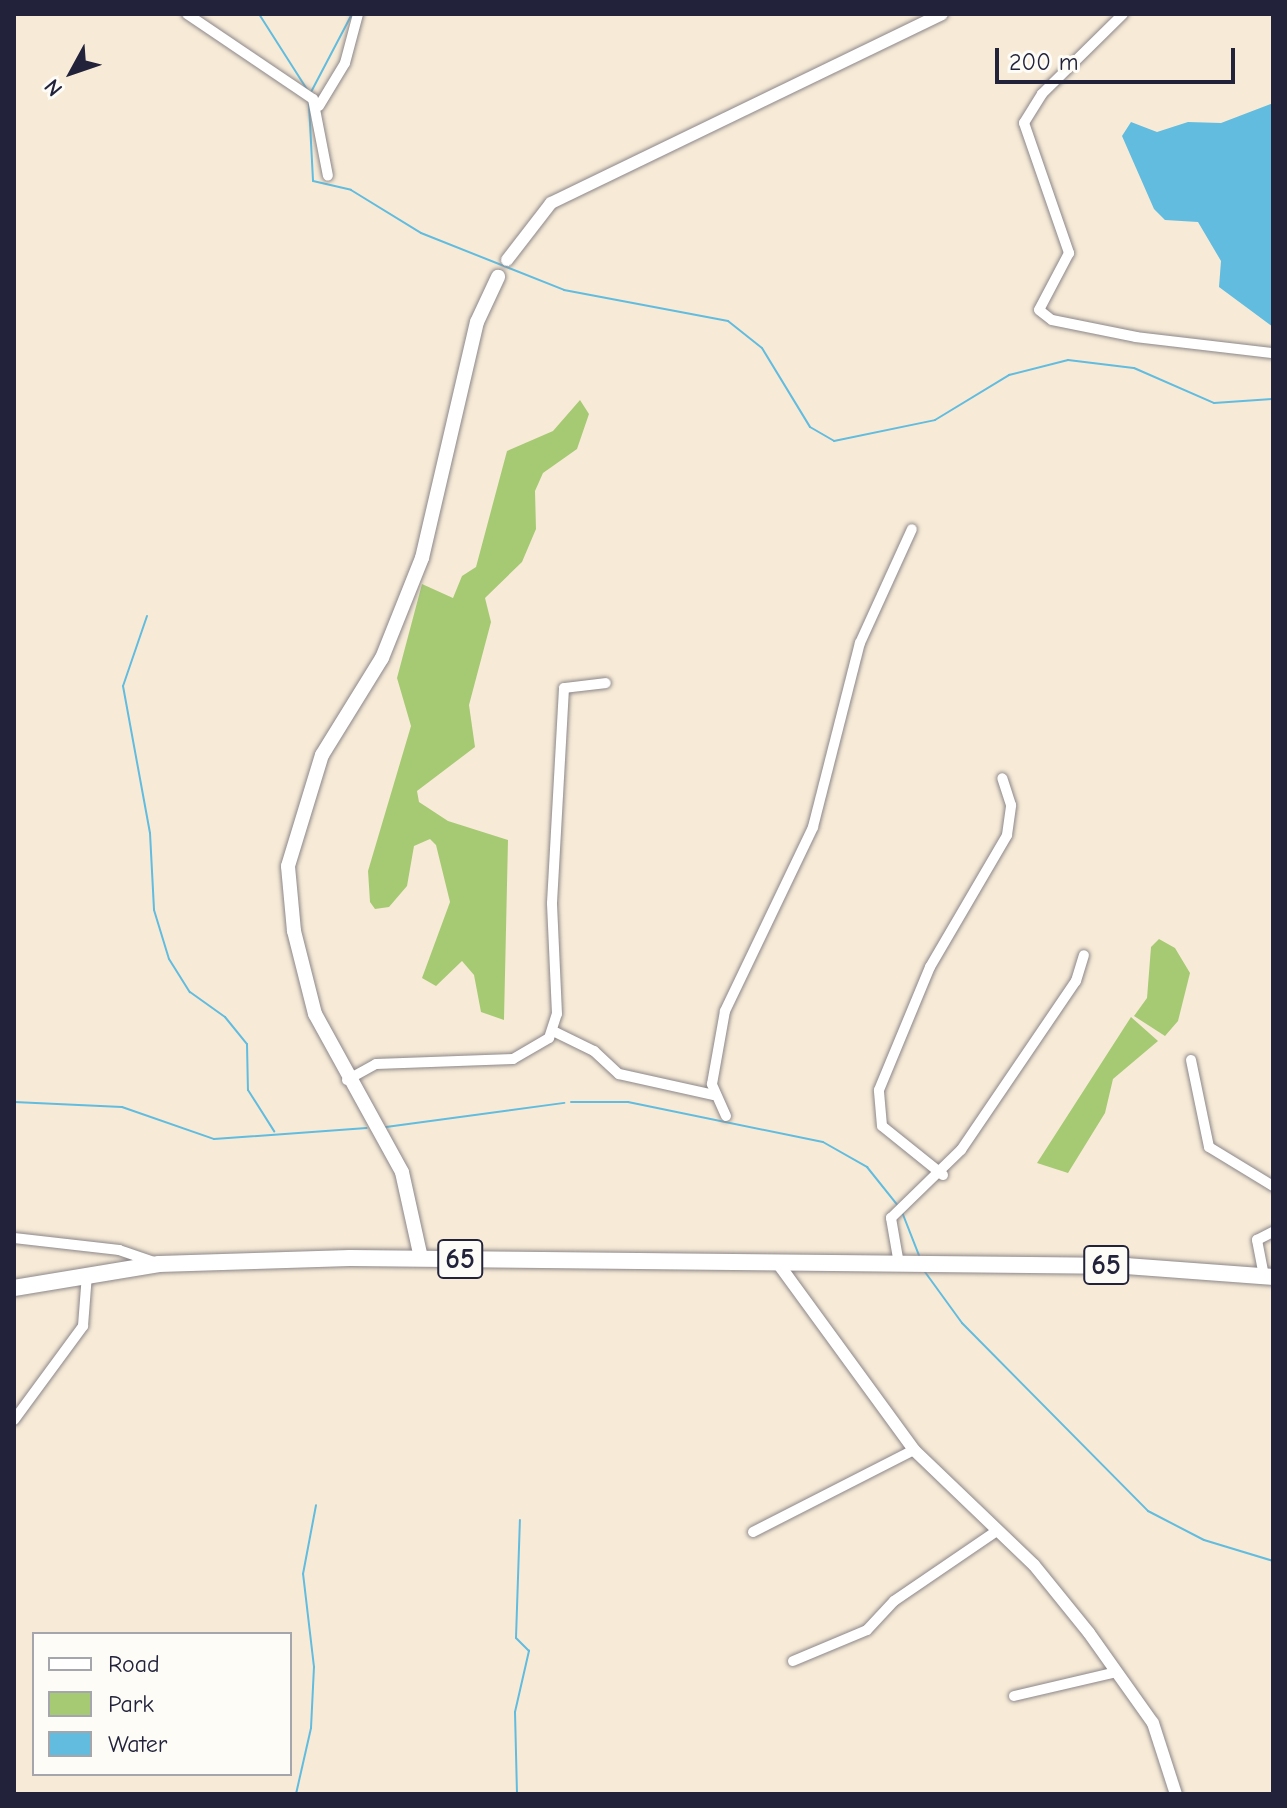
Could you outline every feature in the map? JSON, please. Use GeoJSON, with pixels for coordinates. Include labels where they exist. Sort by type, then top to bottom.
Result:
{"type":"FeatureCollection","features":[{"type":"Feature","properties":{"kind":"main road"},"geometry":{"type":"LineString","coordinates":[[421,1258],[406,1181],[323,1036],[302,972],[289,860],[322,755],[382,658],[422,558],[477,322],[498,277]]}},
{"type":"Feature","properties":{"kind":"main road","name":"65"},"geometry":{"type":"LineString","coordinates":[[14,1288],[87,1271],[159,1264],[421,1258],[939,1264],[1269,1276]]}},
{"type":"Feature","properties":{"kind":"street"},"geometry":{"type":"LineString","coordinates":[[187,14],[287,76],[319,106]]}},
{"type":"Feature","properties":{"kind":"street"},"geometry":{"type":"LineString","coordinates":[[328,176],[318,146],[319,106],[345,63],[358,14]]}},
{"type":"Feature","properties":{"kind":"street"},"geometry":{"type":"LineString","coordinates":[[507,260],[551,203],[942,14]]}},
{"type":"Feature","properties":{"kind":"street"},"geometry":{"type":"LineString","coordinates":[[1123,14],[1042,94],[1024,123],[1069,253],[1039,310],[1052,320],[1136,337],[1273,353]]}},
{"type":"Feature","properties":{"kind":"street"},"geometry":{"type":"LineString","coordinates":[[726,1116],[714,1095],[730,994],[813,827],[860,643],[912,529]]}},
{"type":"Feature","properties":{"kind":"street"},"geometry":{"type":"LineString","coordinates":[[553,1031],[564,688],[606,683]]}},
{"type":"Feature","properties":{"kind":"street"},"geometry":{"type":"LineString","coordinates":[[943,1175],[882,1126],[879,1090],[930,967],[1007,835],[1011,805],[1002,778]]}},
{"type":"Feature","properties":{"kind":"street"},"geometry":{"type":"LineString","coordinates":[[904,1264],[890,1222],[895,1213],[904,1201],[943,1175],[1076,981],[1084,955]]}},
{"type":"Feature","properties":{"kind":"street"},"geometry":{"type":"LineString","coordinates":[[347,1080],[376,1064],[513,1059],[553,1031]]}},
{"type":"Feature","properties":{"kind":"street"},"geometry":{"type":"LineString","coordinates":[[553,1031],[594,1051],[619,1074],[714,1095]]}},
{"type":"Feature","properties":{"kind":"street"},"geometry":{"type":"LineString","coordinates":[[1191,1060],[1209,1147],[1273,1186]]}},
{"type":"Feature","properties":{"kind":"street"},"geometry":{"type":"LineString","coordinates":[[1269,1276],[1257,1240],[1273,1232]]}},
{"type":"Feature","properties":{"kind":"street"},"geometry":{"type":"LineString","coordinates":[[14,1238],[119,1250],[159,1264]]}},
{"type":"Feature","properties":{"kind":"street"},"geometry":{"type":"LineString","coordinates":[[777,1262],[914,1450],[1040,1571],[1116,1672],[1153,1723],[1176,1794]]}},
{"type":"Feature","properties":{"kind":"street"},"geometry":{"type":"LineString","coordinates":[[14,1420],[83,1326],[87,1271]]}},
{"type":"Feature","properties":{"kind":"street"},"geometry":{"type":"LineString","coordinates":[[753,1532],[914,1450]]}},
{"type":"Feature","properties":{"kind":"street"},"geometry":{"type":"LineString","coordinates":[[793,1661],[867,1630],[894,1601],[998,1530]]}},
{"type":"Feature","properties":{"kind":"street"},"geometry":{"type":"LineString","coordinates":[[1014,1696],[1116,1672]]}},
{"type":"Feature","properties":{"kind":"green space"},"geometry":{"type":"Polygon","coordinates":[[[580,400],[589,414],[577,449],[543,473],[535,491],[536,529],[522,562],[485,598],[491,622],[469,705],[475,747],[417,791],[419,802],[448,821],[508,840],[504,1020],[481,1012],[474,975],[462,961],[436,986],[422,978],[450,902],[436,845],[430,839],[414,846],[407,886],[389,907],[375,909],[370,902],[368,871],[411,726],[397,678],[422,584],[453,598],[462,576],[476,567],[507,451],[553,431],[580,400]]]}},
{"type":"Feature","properties":{"kind":"green space"},"geometry":{"type":"Polygon","coordinates":[[[1159,939],[1175,948],[1190,973],[1178,1021],[1165,1036],[1134,1016],[1147,998],[1151,947],[1159,939]]]}},
{"type":"Feature","properties":{"kind":"green space"},"geometry":{"type":"Polygon","coordinates":[[[1131,1017],[1158,1041],[1113,1079],[1105,1113],[1068,1173],[1037,1163],[1131,1017]]]}},
{"type":"Feature","properties":{"kind":"water"},"geometry":{"type":"Polygon","coordinates":[[[1273,103],[1273,327],[1219,287],[1221,261],[1198,222],[1165,220],[1154,209],[1122,136],[1131,122],[1157,132],[1188,122],[1221,123],[1273,103]]]}},
{"type":"Feature","properties":{"kind":"waterway"},"geometry":{"type":"LineString","coordinates":[[259,14],[308,91]]}},
{"type":"Feature","properties":{"kind":"waterway"},"geometry":{"type":"LineString","coordinates":[[310,94],[352,14]]}},
{"type":"Feature","properties":{"kind":"waterway"},"geometry":{"type":"LineString","coordinates":[[309,104],[313,181],[351,190],[421,233],[564,290],[728,321],[762,348],[810,427],[834,441],[935,420],[1009,375],[1068,360],[1134,368],[1214,403],[1273,399]]}},
{"type":"Feature","properties":{"kind":"waterway"},"geometry":{"type":"LineString","coordinates":[[147,616],[123,686],[150,833],[154,910],[169,959],[190,992],[225,1017],[247,1044],[248,1090],[274,1131]]}},
{"type":"Feature","properties":{"kind":"waterway"},"geometry":{"type":"LineString","coordinates":[[14,1102],[122,1107],[214,1139],[367,1128]]}},
{"type":"Feature","properties":{"kind":"waterway"},"geometry":{"type":"LineString","coordinates":[[571,1102],[628,1102],[823,1142],[867,1167],[899,1207]]}},
{"type":"Feature","properties":{"kind":"waterway"},"geometry":{"type":"LineString","coordinates":[[386,1127],[564,1103]]}},
{"type":"Feature","properties":{"kind":"waterway"},"geometry":{"type":"LineString","coordinates":[[902,1212],[920,1258]]}},
{"type":"Feature","properties":{"kind":"waterway"},"geometry":{"type":"LineString","coordinates":[[925,1272],[962,1323],[1148,1511],[1204,1540],[1273,1561]]}},
{"type":"Feature","properties":{"kind":"waterway"},"geometry":{"type":"LineString","coordinates":[[296,1794],[311,1728],[314,1667],[303,1574],[316,1505]]}},
{"type":"Feature","properties":{"kind":"waterway"},"geometry":{"type":"LineString","coordinates":[[517,1794],[515,1712],[529,1651],[516,1638],[520,1520]]}}]}
